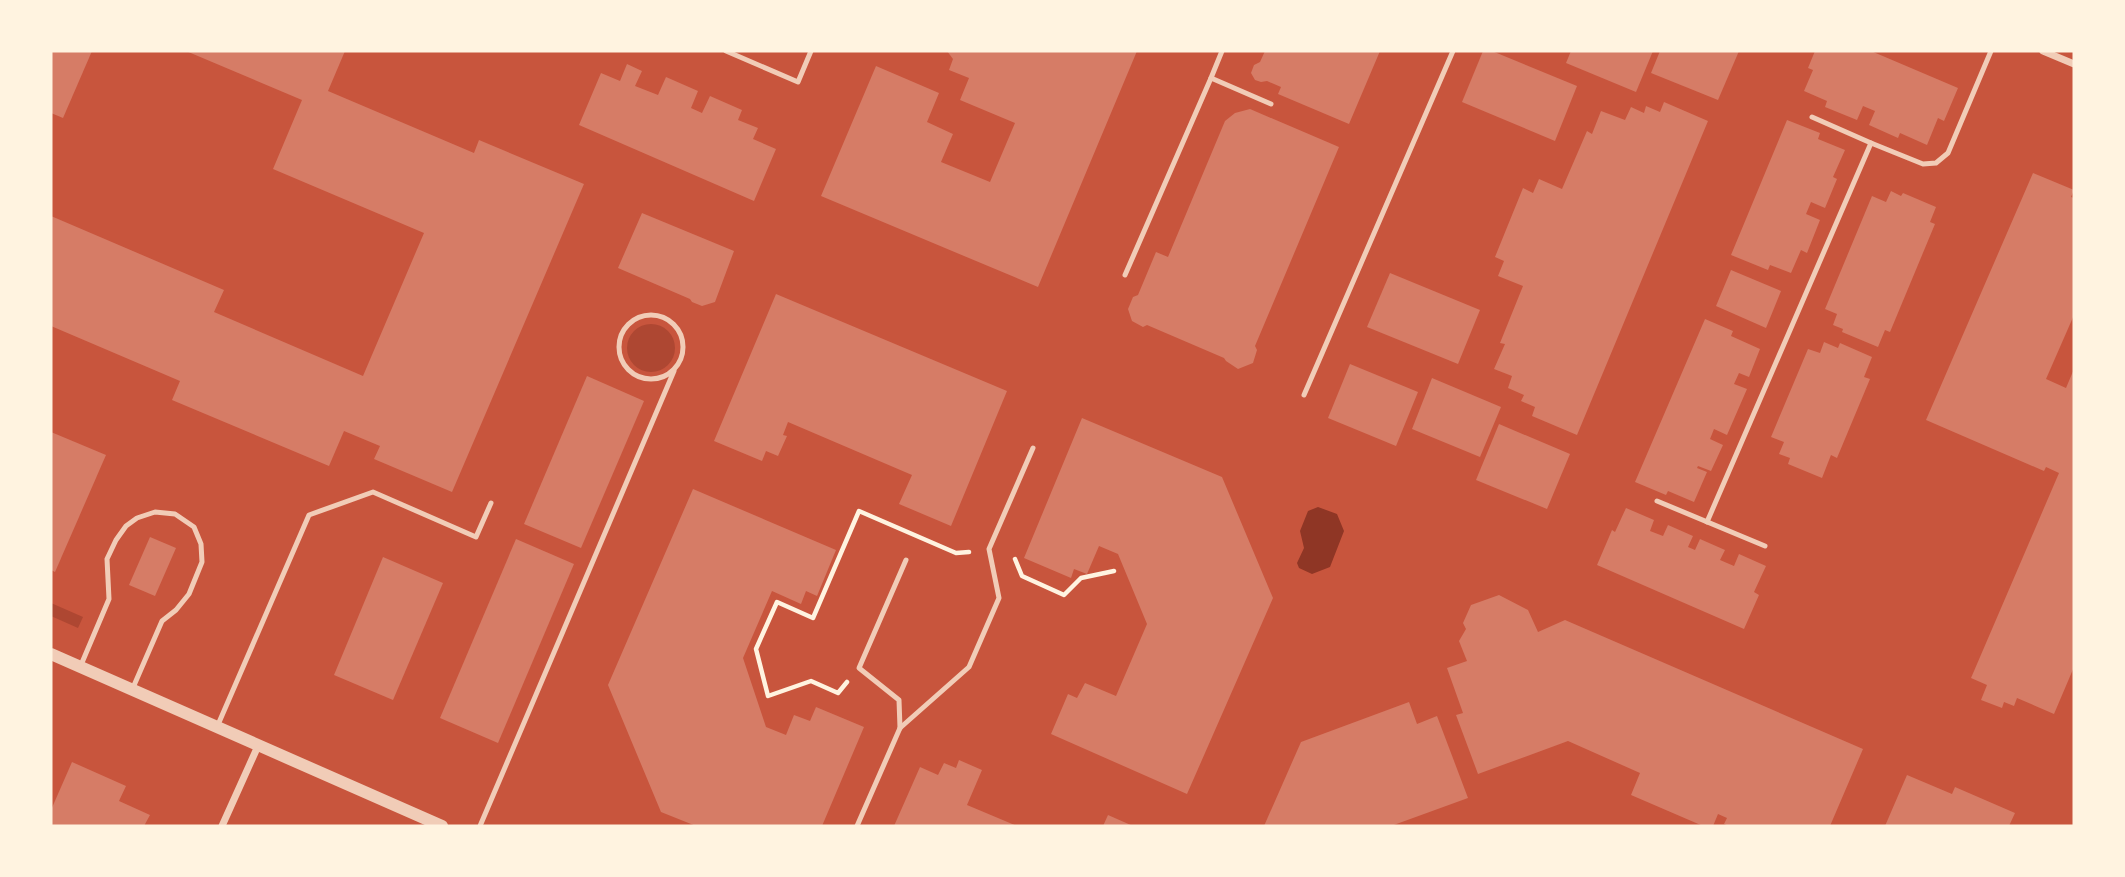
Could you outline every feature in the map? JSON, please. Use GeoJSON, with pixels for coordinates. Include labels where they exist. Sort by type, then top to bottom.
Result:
{"type":"FeatureCollection","features":[{"type":"Feature","properties":{"kind":"street"},"geometry":{"type":"LineString","coordinates":[[2043,51],[2074,64]]}},
{"type":"Feature","properties":{"kind":"street"},"geometry":{"type":"LineString","coordinates":[[51,654],[442,826]]}},
{"type":"Feature","properties":{"kind":"street"},"geometry":{"type":"LineString","coordinates":[[222,826],[258,746]]}},
{"type":"Feature","properties":{"kind":"lane"},"geometry":{"type":"LineString","coordinates":[[726,51],[797,82],[811,51]]}},
{"type":"Feature","properties":{"kind":"lane"},"geometry":{"type":"LineString","coordinates":[[1125,275],[1222,51]]}},
{"type":"Feature","properties":{"kind":"lane"},"geometry":{"type":"LineString","coordinates":[[1304,395],[1453,51]]}},
{"type":"Feature","properties":{"kind":"lane"},"geometry":{"type":"LineString","coordinates":[[1812,117],[1923,164],[1936,163],[1948,153],[1991,51]]}},
{"type":"Feature","properties":{"kind":"lane"},"geometry":{"type":"LineString","coordinates":[[1211,78],[1271,104]]}},
{"type":"Feature","properties":{"kind":"lane"},"geometry":{"type":"LineString","coordinates":[[1707,522],[1871,142]]}},
{"type":"Feature","properties":{"kind":"lane"},"geometry":{"type":"LineString","coordinates":[[480,826],[683,351],[683,341],[673,323],[665,317],[655,315],[635,319],[627,325],[618,345],[624,366],[632,374],[654,380],[674,371]]}},
{"type":"Feature","properties":{"kind":"lane"},"geometry":{"type":"LineString","coordinates":[[857,826],[900,728],[968,667],[999,598],[989,549],[1033,448]]}},
{"type":"Feature","properties":{"kind":"lane"},"geometry":{"type":"LineString","coordinates":[[217,727],[309,515],[373,492],[476,537],[491,503]]}},
{"type":"Feature","properties":{"kind":"lane"},"geometry":{"type":"LineString","coordinates":[[1657,501],[1765,546]]}},
{"type":"Feature","properties":{"kind":"lane"},"geometry":{"type":"LineString","coordinates":[[80,666],[110,599],[107,559],[116,540],[126,526],[137,518],[155,512],[175,514],[194,527],[201,544],[202,562],[189,594],[176,610],[162,621],[132,690]]}},
{"type":"Feature","properties":{"kind":"lane"},"geometry":{"type":"LineString","coordinates":[[900,728],[899,701],[859,668],[906,560]]}},
{"type":"Feature","properties":{"kind":"path"},"geometry":{"type":"LineString","coordinates":[[859,668],[838,693],[811,681],[768,696],[756,649],[777,602],[813,618],[859,511],[956,553],[989,549],[1011,550],[1022,576],[1064,595],[1081,578],[1114,571]]}},
{"type":"Feature","properties":{"kind":"shaded area"},"geometry":{"type":"Polygon","coordinates":[[[651,324],[668,331],[675,348],[668,365],[651,372],[634,365],[627,348],[634,331],[651,324]]]}},
{"type":"Feature","properties":{"kind":"shaded area"},"geometry":{"type":"Polygon","coordinates":[[[1318,507],[1337,514],[1344,531],[1330,567],[1312,574],[1299,568],[1297,563],[1304,548],[1300,531],[1308,511],[1318,507]]]}},
{"type":"Feature","properties":{"kind":"shaded area"},"geometry":{"type":"Polygon","coordinates":[[[51,603],[83,617],[78,628],[51,616],[51,603]]]}},
{"type":"Feature","properties":{"kind":"building"},"geometry":{"type":"Polygon","coordinates":[[[51,51],[92,51],[63,118],[51,113],[51,51]]]}},
{"type":"Feature","properties":{"kind":"building"},"geometry":{"type":"Polygon","coordinates":[[[186,51],[345,51],[328,91],[474,153],[479,140],[584,184],[452,492],[374,459],[380,446],[344,431],[329,466],[172,400],[180,381],[51,326],[51,216],[224,290],[214,312],[363,376],[424,233],[273,169],[302,100],[186,51]]]}},
{"type":"Feature","properties":{"kind":"building"},"geometry":{"type":"Polygon","coordinates":[[[947,51],[1137,51],[1038,287],[821,196],[876,66],[939,93],[927,122],[953,134],[941,162],[990,182],[1015,123],[960,100],[969,78],[949,70],[953,59],[947,51]]]}},
{"type":"Feature","properties":{"kind":"building"},"geometry":{"type":"Polygon","coordinates":[[[1265,51],[1380,51],[1349,124],[1278,94],[1281,87],[1267,81],[1255,80],[1251,73],[1265,51]]]}},
{"type":"Feature","properties":{"kind":"building"},"geometry":{"type":"Polygon","coordinates":[[[1483,51],[1492,51],[1577,86],[1555,141],[1462,102],[1483,51]]]}},
{"type":"Feature","properties":{"kind":"building"},"geometry":{"type":"Polygon","coordinates":[[[1571,51],[1653,51],[1636,92],[1566,63],[1571,51]]]}},
{"type":"Feature","properties":{"kind":"building"},"geometry":{"type":"Polygon","coordinates":[[[1660,51],[1739,51],[1718,100],[1651,73],[1660,51]]]}},
{"type":"Feature","properties":{"kind":"building"},"geometry":{"type":"Polygon","coordinates":[[[1815,51],[1871,51],[1958,88],[1944,121],[1938,118],[1927,145],[1900,133],[1898,138],[1869,125],[1875,111],[1863,106],[1857,120],[1825,107],[1827,101],[1804,91],[1813,70],[1808,68],[1815,51]]]}},
{"type":"Feature","properties":{"kind":"building"},"geometry":{"type":"Polygon","coordinates":[[[627,64],[642,71],[635,86],[658,95],[666,77],[698,91],[691,108],[702,113],[710,96],[742,110],[738,120],[758,128],[753,139],[776,149],[754,201],[579,125],[601,73],[620,81],[627,64]]]}},
{"type":"Feature","properties":{"kind":"building"},"geometry":{"type":"Polygon","coordinates":[[[1664,102],[1708,121],[1577,435],[1532,416],[1535,407],[1521,401],[1524,395],[1508,388],[1512,376],[1494,369],[1505,344],[1500,343],[1523,286],[1498,276],[1504,261],[1495,257],[1523,188],[1533,193],[1539,179],[1562,189],[1587,131],[1592,134],[1601,111],[1625,120],[1631,107],[1644,113],[1646,106],[1660,112],[1664,102]]]}},
{"type":"Feature","properties":{"kind":"building"},"geometry":{"type":"Polygon","coordinates":[[[1250,109],[1339,147],[1255,346],[1257,350],[1253,363],[1238,369],[1224,358],[1132,321],[1128,309],[1133,297],[1138,295],[1156,252],[1168,257],[1225,121],[1235,113],[1250,109]]]}},
{"type":"Feature","properties":{"kind":"building"},"geometry":{"type":"Polygon","coordinates":[[[1787,120],[1820,133],[1818,139],[1845,150],[1833,177],[1837,179],[1825,208],[1811,202],[1806,214],[1820,220],[1807,253],[1801,250],[1791,273],[1770,265],[1768,270],[1731,255],[1787,120]]]}},
{"type":"Feature","properties":{"kind":"building"},"geometry":{"type":"Polygon","coordinates":[[[2033,173],[2074,190],[2071,197],[2074,198],[2074,315],[2046,379],[2066,388],[2074,369],[2074,667],[2054,714],[2017,698],[2014,706],[2004,702],[2002,708],[1981,700],[1987,685],[1971,678],[2059,473],[2046,467],[2044,471],[1926,420],[2033,173]]]}},
{"type":"Feature","properties":{"kind":"building"},"geometry":{"type":"Polygon","coordinates":[[[1891,191],[1901,196],[1903,193],[1936,207],[1930,222],[1935,224],[1890,332],[1885,330],[1878,347],[1842,332],[1843,329],[1833,325],[1837,314],[1825,309],[1872,196],[1886,202],[1891,191]]]}},
{"type":"Feature","properties":{"kind":"building"},"geometry":{"type":"Polygon","coordinates":[[[642,213],[734,251],[715,302],[702,306],[618,268],[642,213]]]}},
{"type":"Feature","properties":{"kind":"building"},"geometry":{"type":"Polygon","coordinates":[[[1731,270],[1781,291],[1766,328],[1716,306],[1731,270]]]}},
{"type":"Feature","properties":{"kind":"building"},"geometry":{"type":"Polygon","coordinates":[[[1390,273],[1480,310],[1458,364],[1367,327],[1390,273]]]}},
{"type":"Feature","properties":{"kind":"building"},"geometry":{"type":"Polygon","coordinates":[[[776,294],[1007,391],[951,526],[899,504],[912,475],[788,422],[783,435],[787,436],[778,456],[766,451],[762,461],[714,441],[776,294]]]}},
{"type":"Feature","properties":{"kind":"building"},"geometry":{"type":"Polygon","coordinates":[[[1705,319],[1733,331],[1731,336],[1760,349],[1749,377],[1739,373],[1734,384],[1747,389],[1727,435],[1714,429],[1710,439],[1723,445],[1711,471],[1698,466],[1697,468],[1707,472],[1694,502],[1668,491],[1666,495],[1635,482],[1705,319]]]}},
{"type":"Feature","properties":{"kind":"building"},"geometry":{"type":"Polygon","coordinates":[[[1824,342],[1838,348],[1840,343],[1872,357],[1864,377],[1870,379],[1837,458],[1831,455],[1822,478],[1788,464],[1790,458],[1779,454],[1784,442],[1771,437],[1808,349],[1820,353],[1824,342]]]}},
{"type":"Feature","properties":{"kind":"building"},"geometry":{"type":"Polygon","coordinates":[[[1350,364],[1418,392],[1396,446],[1328,418],[1350,364]]]}},
{"type":"Feature","properties":{"kind":"building"},"geometry":{"type":"Polygon","coordinates":[[[587,376],[644,401],[581,548],[524,524],[587,376]]]}},
{"type":"Feature","properties":{"kind":"building"},"geometry":{"type":"Polygon","coordinates":[[[1432,378],[1501,407],[1480,457],[1412,429],[1432,378]]]}},
{"type":"Feature","properties":{"kind":"building"},"geometry":{"type":"Polygon","coordinates":[[[1082,418],[1222,477],[1273,598],[1187,794],[1051,734],[1068,694],[1077,698],[1085,683],[1116,696],[1147,624],[1118,554],[1099,546],[1087,574],[1074,569],[1071,578],[1024,558],[1082,418]]]}},
{"type":"Feature","properties":{"kind":"building"},"geometry":{"type":"Polygon","coordinates":[[[1499,424],[1570,454],[1547,509],[1476,480],[1499,424]]]}},
{"type":"Feature","properties":{"kind":"building"},"geometry":{"type":"Polygon","coordinates":[[[51,432],[106,455],[55,572],[51,570],[51,432]]]}},
{"type":"Feature","properties":{"kind":"building"},"geometry":{"type":"Polygon","coordinates":[[[693,489],[836,550],[817,596],[806,591],[801,604],[772,591],[743,658],[766,727],[786,735],[794,715],[810,721],[816,707],[864,727],[822,826],[696,826],[661,812],[608,685],[693,489]]]}},
{"type":"Feature","properties":{"kind":"building"},"geometry":{"type":"Polygon","coordinates":[[[1626,508],[1654,520],[1650,531],[1663,536],[1668,525],[1693,536],[1688,547],[1695,550],[1700,539],[1725,550],[1720,560],[1734,566],[1739,554],[1766,566],[1754,592],[1759,595],[1744,629],[1597,565],[1612,530],[1615,532],[1626,508]]]}},
{"type":"Feature","properties":{"kind":"building"},"geometry":{"type":"Polygon","coordinates":[[[150,537],[176,548],[155,596],[129,585],[150,537]]]}},
{"type":"Feature","properties":{"kind":"building"},"geometry":{"type":"Polygon","coordinates":[[[516,539],[574,564],[498,743],[440,718],[516,539]]]}},
{"type":"Feature","properties":{"kind":"building"},"geometry":{"type":"Polygon","coordinates":[[[383,557],[443,583],[393,700],[334,675],[383,557]]]}},
{"type":"Feature","properties":{"kind":"building"},"geometry":{"type":"Polygon","coordinates":[[[1499,595],[1528,610],[1538,632],[1565,620],[1863,749],[1830,826],[1729,826],[1724,824],[1727,818],[1718,814],[1713,826],[1703,826],[1631,795],[1640,773],[1568,741],[1478,774],[1456,715],[1463,713],[1447,668],[1467,661],[1459,641],[1466,629],[1463,623],[1471,605],[1499,595]]]}},
{"type":"Feature","properties":{"kind":"building"},"geometry":{"type":"Polygon","coordinates":[[[1409,702],[1417,724],[1437,716],[1468,798],[1391,826],[1264,826],[1301,742],[1409,702]]]}},
{"type":"Feature","properties":{"kind":"building"},"geometry":{"type":"Polygon","coordinates":[[[959,760],[982,770],[967,805],[1017,826],[894,826],[920,767],[938,775],[944,763],[956,768],[959,760]]]}},
{"type":"Feature","properties":{"kind":"building"},"geometry":{"type":"Polygon","coordinates":[[[72,762],[126,786],[119,801],[150,815],[144,826],[51,826],[51,810],[72,762]]]}},
{"type":"Feature","properties":{"kind":"building"},"geometry":{"type":"Polygon","coordinates":[[[1907,775],[1952,794],[1955,787],[2015,813],[2009,826],[1885,826],[1907,775]]]}},
{"type":"Feature","properties":{"kind":"building"},"geometry":{"type":"Polygon","coordinates":[[[1108,815],[1133,826],[1103,826],[1108,815]]]}}]}
